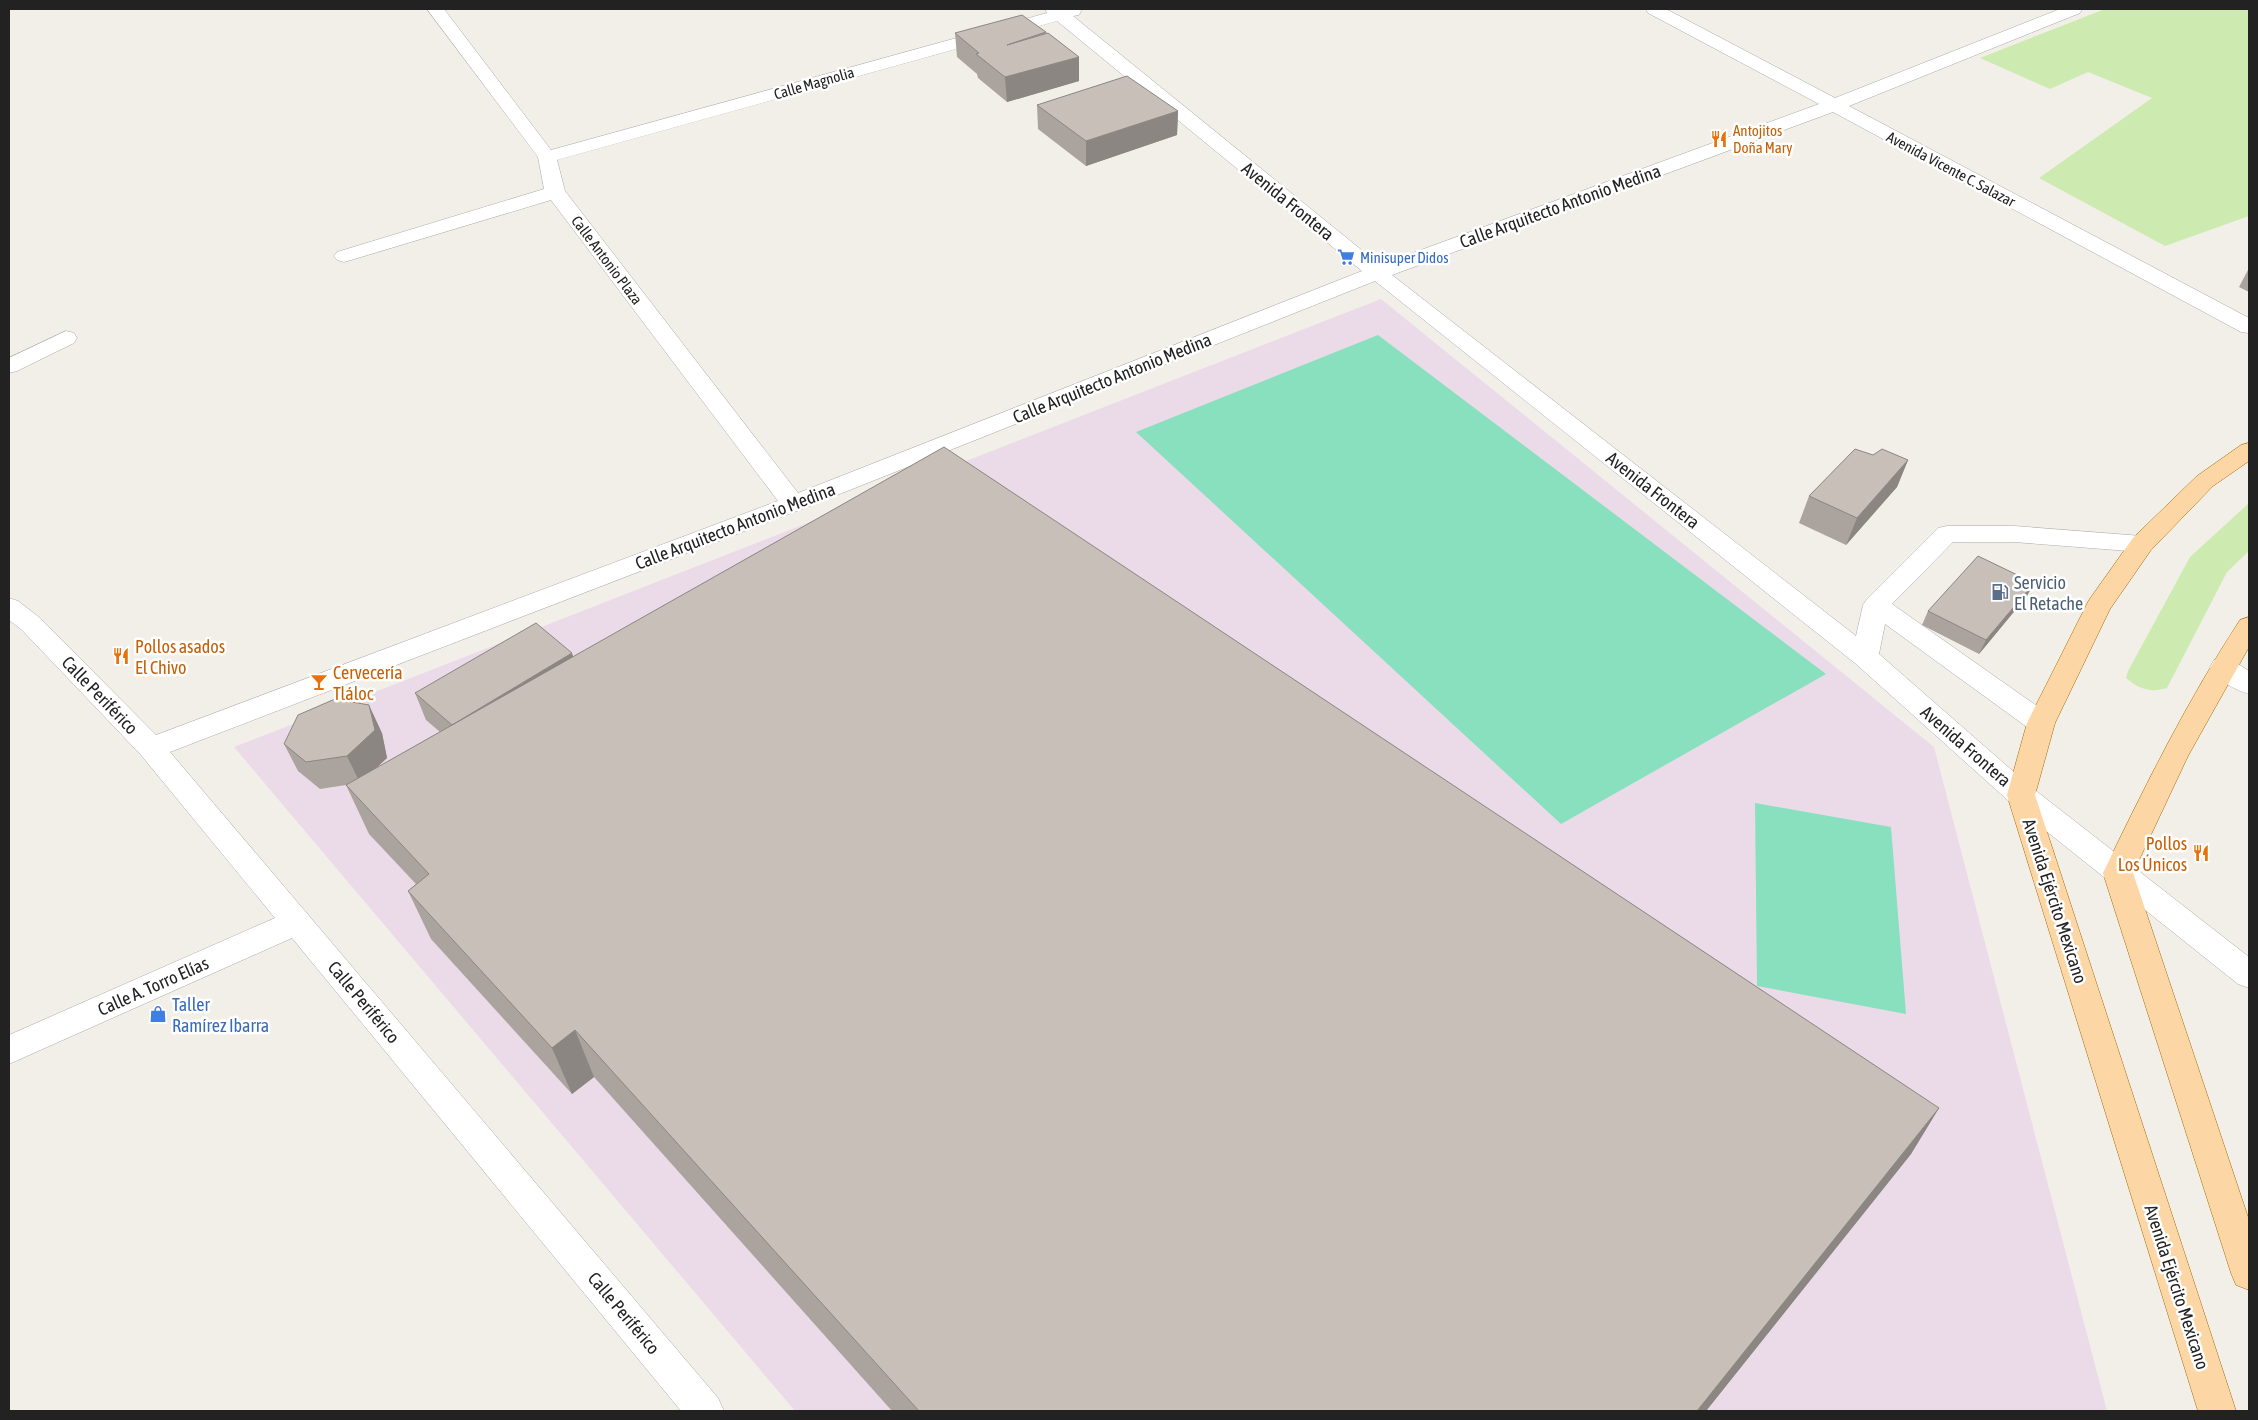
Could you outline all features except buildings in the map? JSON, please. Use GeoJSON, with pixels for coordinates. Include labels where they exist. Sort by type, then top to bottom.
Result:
{"type":"FeatureCollection","features":[{"type":"Feature","properties":{"kind":"main road","name":"Avenida Ejército Mexicano"},"geometry":{"type":"LineString","coordinates":[[2217,1411],[2021,794],[2041,723],[2098,606],[2142,544],[2205,481],[2249,450]]}},
{"type":"Feature","properties":{"kind":"main road"},"geometry":{"type":"LineString","coordinates":[[2249,626],[2223,666],[2174,756],[2118,873],[2249,1273]]}},
{"type":"Feature","properties":{"kind":"street","name":"Calle Antonio Plaza"},"geometry":{"type":"LineString","coordinates":[[435,9],[547,157],[555,192],[793,504]]}},
{"type":"Feature","properties":{"kind":"street","name":"Avenida Vicente C. Salazar"},"geometry":{"type":"LineString","coordinates":[[1654,9],[1832,106],[2249,327]]}},
{"type":"Feature","properties":{"kind":"street","name":"Calle Arquitecto Antonio Medina"},"geometry":{"type":"LineString","coordinates":[[151,748],[793,504],[1377,273],[1832,106],[2074,9]]}},
{"type":"Feature","properties":{"kind":"street","name":"Calle Magnolia"},"geometry":{"type":"LineString","coordinates":[[547,157],[1064,11]]}},
{"type":"Feature","properties":{"kind":"street","name":"Avenida Frontera"},"geometry":{"type":"LineString","coordinates":[[1064,11],[1377,273],[1865,657],[2021,794],[2118,873],[2249,975]]}},
{"type":"Feature","properties":{"kind":"street"},"geometry":{"type":"LineString","coordinates":[[344,256],[555,192]]}},
{"type":"Feature","properties":{"kind":"street"},"geometry":{"type":"LineString","coordinates":[[9,366],[66,338]]}},
{"type":"Feature","properties":{"kind":"street"},"geometry":{"type":"LineString","coordinates":[[1865,657],[1876,605],[1947,534],[2014,534],[2142,544]]}},
{"type":"Feature","properties":{"kind":"street"},"geometry":{"type":"LineString","coordinates":[[1876,605],[2041,723]]}},
{"type":"Feature","properties":{"kind":"street","name":"Calle Periférico"},"geometry":{"type":"LineString","coordinates":[[9,607],[31,624],[151,748],[705,1411]]}},
{"type":"Feature","properties":{"kind":"street"},"geometry":{"type":"LineString","coordinates":[[2223,666],[2249,684]]}},
{"type":"Feature","properties":{"kind":"street","name":"Calle A. Torro Elías"},"geometry":{"type":"LineString","coordinates":[[9,1050],[298,922]]}},
{"type":"Feature","properties":{"kind":"shaded area"},"geometry":{"type":"Polygon","coordinates":[[[1381,299],[1934,747],[2107,1411],[795,1411],[234,747],[1381,299]]]}},
{"type":"Feature","properties":{"kind":"green space"},"geometry":{"type":"Polygon","coordinates":[[[2105,9],[2249,9],[2249,216],[2165,246],[2039,178],[2152,98],[2088,72],[2050,89],[1980,58],[2105,9]]]}},
{"type":"Feature","properties":{"kind":"green space"},"geometry":{"type":"Polygon","coordinates":[[[1378,335],[1826,674],[1561,824],[1136,432],[1378,335]]]}},
{"type":"Feature","properties":{"kind":"green space"},"geometry":{"type":"Polygon","coordinates":[[[2249,503],[2249,551],[2227,572],[2167,688],[2150,690],[2136,685],[2126,678],[2128,671],[2190,557],[2249,503]]]}},
{"type":"Feature","properties":{"kind":"green space"},"geometry":{"type":"Polygon","coordinates":[[[1755,803],[1891,827],[1906,1014],[1757,986],[1755,803]]]}},
{"type":"Feature","properties":{"kind":"place","name":"Antojitos Doña Mary"},"geometry":{"type":"Point","coordinates":[1719,139]}},
{"type":"Feature","properties":{"kind":"place","name":"Minisuper Didos"},"geometry":{"type":"Point","coordinates":[1346,257]}},
{"type":"Feature","properties":{"kind":"place","name":"Servicio El Retache"},"geometry":{"type":"Point","coordinates":[2000,592]}},
{"type":"Feature","properties":{"kind":"place","name":"Pollos asados El Chivo"},"geometry":{"type":"Point","coordinates":[121,656]}},
{"type":"Feature","properties":{"kind":"place","name":"Cervecería Tláloc"},"geometry":{"type":"Point","coordinates":[319,682]}},
{"type":"Feature","properties":{"kind":"place","name":"Pollos Los Únicos"},"geometry":{"type":"Point","coordinates":[2201,853]}},
{"type":"Feature","properties":{"kind":"place","name":"Taller Ramírez Ibarra"},"geometry":{"type":"Point","coordinates":[158,1014]}}]}
